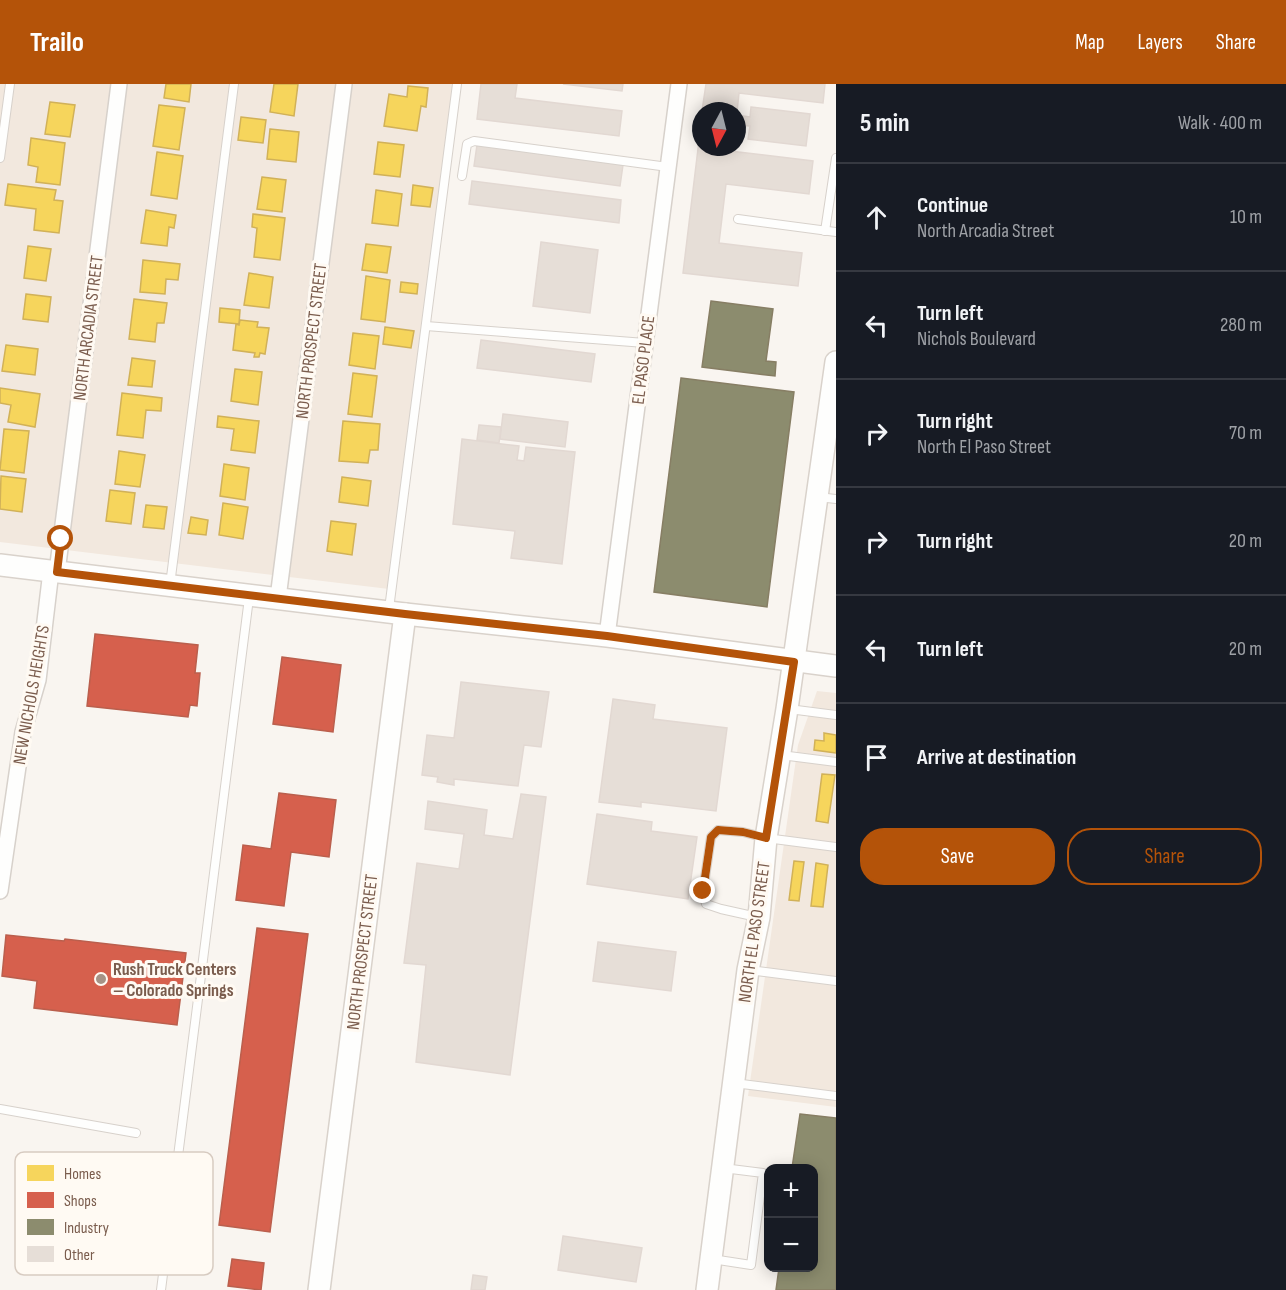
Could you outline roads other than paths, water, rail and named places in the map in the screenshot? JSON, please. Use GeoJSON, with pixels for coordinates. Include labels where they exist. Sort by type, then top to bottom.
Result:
{"type":"FeatureCollection","features":[{"type":"Feature","properties":{"kind":"street","name":"NORTH ARCADIA STREET"},"geometry":{"type":"LineString","coordinates":[[54,572],[119,84]]}},
{"type":"Feature","properties":{"kind":"street","name":"NORTH PROSPECT STREET"},"geometry":{"type":"LineString","coordinates":[[278,598],[344,84]]}},
{"type":"Feature","properties":{"kind":"street","name":"EL PASO PLACE"},"geometry":{"type":"LineString","coordinates":[[607,636],[679,84]]}},
{"type":"Feature","properties":{"kind":"street","name":"NORTH EL PASO STREET"},"geometry":{"type":"LineString","coordinates":[[707,1290],[732,1083],[748,970],[759,917],[766,838],[794,662],[826,498],[827,452],[836,362]]}},
{"type":"Feature","properties":{"kind":"street"},"geometry":{"type":"LineString","coordinates":[[0,565],[607,636],[836,666]]}},
{"type":"Feature","properties":{"kind":"street","name":"NEW NICHOLS HEIGHTS"},"geometry":{"type":"LineString","coordinates":[[0,891],[23,732],[38,680],[54,572]]}},
{"type":"Feature","properties":{"kind":"street","name":"NORTH PROSPECT STREET"},"geometry":{"type":"LineString","coordinates":[[319,1290],[397,613]]}},
{"type":"Feature","properties":{"kind":"lane"},"geometry":{"type":"LineString","coordinates":[[0,158],[10,84]]}},
{"type":"Feature","properties":{"kind":"lane"},"geometry":{"type":"LineString","coordinates":[[170,585],[234,84]]}},
{"type":"Feature","properties":{"kind":"lane"},"geometry":{"type":"LineString","coordinates":[[397,613],[426,326],[457,84]]}},
{"type":"Feature","properties":{"kind":"lane"},"geometry":{"type":"LineString","coordinates":[[462,176],[467,144],[474,141],[668,167]]}},
{"type":"Feature","properties":{"kind":"lane"},"geometry":{"type":"LineString","coordinates":[[825,231],[836,158]]}},
{"type":"Feature","properties":{"kind":"lane"},"geometry":{"type":"LineString","coordinates":[[738,219],[836,232]]}},
{"type":"Feature","properties":{"kind":"lane"},"geometry":{"type":"LineString","coordinates":[[426,326],[645,343]]}},
{"type":"Feature","properties":{"kind":"lane"},"geometry":{"type":"LineString","coordinates":[[178,1152],[249,595]]}},
{"type":"Feature","properties":{"kind":"lane"},"geometry":{"type":"LineString","coordinates":[[788,709],[836,715]]}},
{"type":"Feature","properties":{"kind":"lane"},"geometry":{"type":"LineString","coordinates":[[779,755],[836,762]]}},
{"type":"Feature","properties":{"kind":"lane"},"geometry":{"type":"LineString","coordinates":[[759,917],[706,904],[703,891],[711,837],[718,830],[836,847]]}},
{"type":"Feature","properties":{"kind":"lane"},"geometry":{"type":"LineString","coordinates":[[748,970],[836,981]]}},
{"type":"Feature","properties":{"kind":"lane"},"geometry":{"type":"LineString","coordinates":[[732,1083],[836,1096]]}},
{"type":"Feature","properties":{"kind":"lane"},"geometry":{"type":"LineString","coordinates":[[0,1109],[136,1133]]}},
{"type":"Feature","properties":{"kind":"lane"},"geometry":{"type":"LineString","coordinates":[[711,1259],[751,1265],[763,1173],[722,1168]]}},
{"type":"Feature","properties":{"kind":"lane"},"geometry":{"type":"LineString","coordinates":[[161,1290],[163,1275]]}},
{"type":"Feature","properties":{"kind":"place","name":"Rush Truck Centers – Colorado Springs"},"geometry":{"type":"Point","coordinates":[101,979]}}]}
